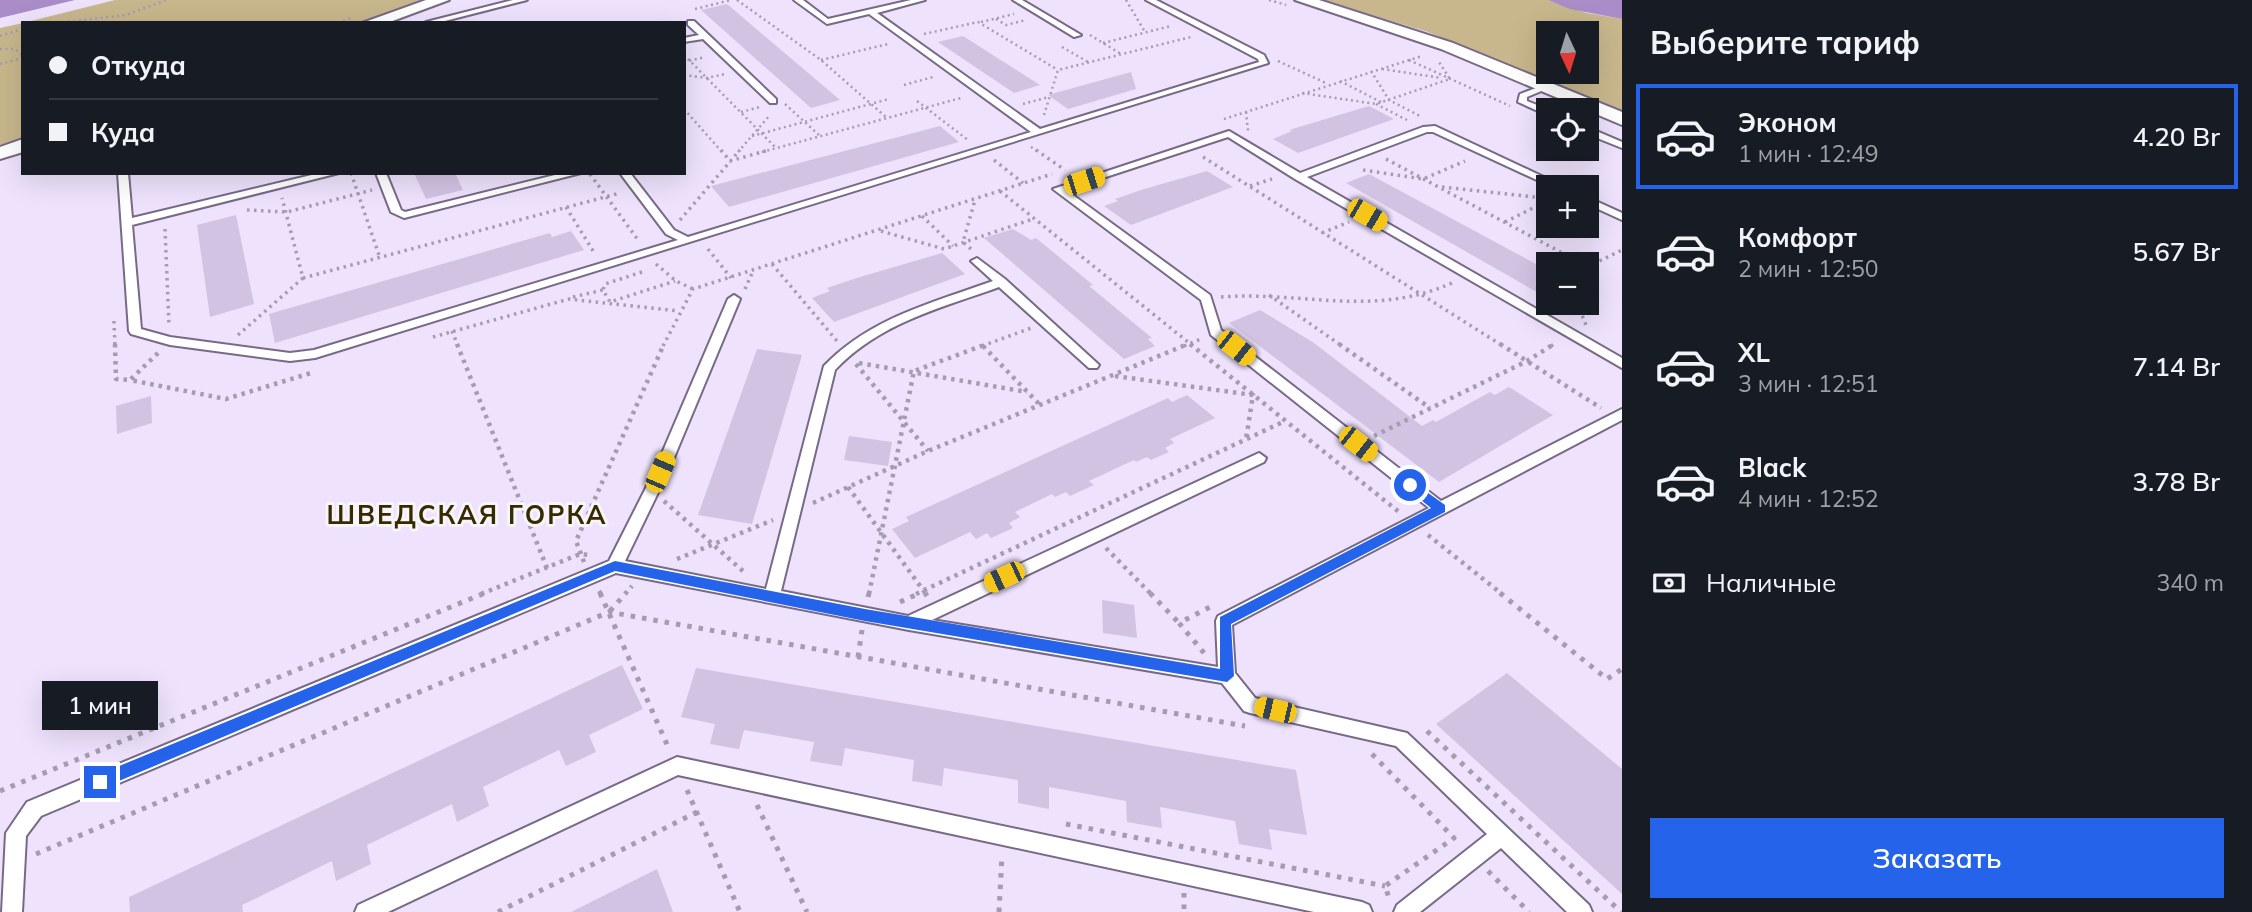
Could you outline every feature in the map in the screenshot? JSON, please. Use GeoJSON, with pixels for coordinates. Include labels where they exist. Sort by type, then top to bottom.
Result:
{"type":"FeatureCollection","features":[{"type":"Feature","properties":{"kind":"street"},"geometry":{"type":"LineString","coordinates":[[376,21],[441,0]]}},
{"type":"Feature","properties":{"kind":"street"},"geometry":{"type":"LineString","coordinates":[[1303,0],[1447,46],[1622,119]]}},
{"type":"Feature","properties":{"kind":"street"},"geometry":{"type":"LineString","coordinates":[[0,153],[21,146]]}},
{"type":"Feature","properties":{"kind":"lane"},"geometry":{"type":"LineString","coordinates":[[438,21],[523,0]]}},
{"type":"Feature","properties":{"kind":"lane"},"geometry":{"type":"LineString","coordinates":[[798,0],[827,22],[922,0]]}},
{"type":"Feature","properties":{"kind":"lane"},"geometry":{"type":"LineString","coordinates":[[1017,0],[1077,36]]}},
{"type":"Feature","properties":{"kind":"lane"},"geometry":{"type":"LineString","coordinates":[[123,175],[135,331],[170,341],[290,357],[315,354],[1251,69],[1264,62],[1261,57],[1150,0]]}},
{"type":"Feature","properties":{"kind":"lane"},"geometry":{"type":"LineString","coordinates":[[417,7],[428,21]]}},
{"type":"Feature","properties":{"kind":"lane"},"geometry":{"type":"LineString","coordinates":[[871,12],[1038,132]]}},
{"type":"Feature","properties":{"kind":"lane"},"geometry":{"type":"LineString","coordinates":[[691,23],[773,105]]}},
{"type":"Feature","properties":{"kind":"lane"},"geometry":{"type":"LineString","coordinates":[[686,40],[705,36]]}},
{"type":"Feature","properties":{"kind":"lane"},"geometry":{"type":"LineString","coordinates":[[1536,108],[1523,102],[1523,96],[1547,87]]}},
{"type":"Feature","properties":{"kind":"lane"},"geometry":{"type":"LineString","coordinates":[[1299,177],[1426,129],[1435,129],[1536,175]]}},
{"type":"Feature","properties":{"kind":"lane"},"geometry":{"type":"LineString","coordinates":[[1441,509],[1215,332],[1206,298],[1058,189],[1229,134],[1622,364]]}},
{"type":"Feature","properties":{"kind":"lane"},"geometry":{"type":"LineString","coordinates":[[1599,135],[1622,145]]}},
{"type":"Feature","properties":{"kind":"lane"},"geometry":{"type":"LineString","coordinates":[[126,222],[326,175]]}},
{"type":"Feature","properties":{"kind":"lane"},"geometry":{"type":"LineString","coordinates":[[382,175],[396,212],[415,215],[568,175]]}},
{"type":"Feature","properties":{"kind":"lane"},"geometry":{"type":"LineString","coordinates":[[627,175],[670,232],[693,240]]}},
{"type":"Feature","properties":{"kind":"lane"},"geometry":{"type":"LineString","coordinates":[[1599,206],[1622,217]]}},
{"type":"Feature","properties":{"kind":"lane"},"geometry":{"type":"LineString","coordinates":[[977,261],[1045,323],[1098,366]]}},
{"type":"Feature","properties":{"kind":"lane"},"geometry":{"type":"LineString","coordinates":[[772,597],[829,369],[844,349],[870,332],[1001,282]]}},
{"type":"Feature","properties":{"kind":"lane"},"geometry":{"type":"LineString","coordinates":[[12,912],[16,833],[34,809],[591,576],[618,561],[734,299]]}},
{"type":"Feature","properties":{"kind":"lane"},"geometry":{"type":"LineString","coordinates":[[1582,912],[1401,739],[1250,705],[1227,676],[1224,621],[1622,414]]}},
{"type":"Feature","properties":{"kind":"lane"},"geometry":{"type":"LineString","coordinates":[[909,623],[1259,458]]}},
{"type":"Feature","properties":{"kind":"lane"},"geometry":{"type":"LineString","coordinates":[[618,561],[644,571],[772,597],[871,609],[909,623],[1227,676]]}},
{"type":"Feature","properties":{"kind":"lane"},"geometry":{"type":"LineString","coordinates":[[365,912],[677,766],[1362,912]]}},
{"type":"Feature","properties":{"kind":"lane"},"geometry":{"type":"LineString","coordinates":[[1404,912],[1502,835]]}},
{"type":"Feature","properties":{"kind":"path"},"geometry":{"type":"LineString","coordinates":[[74,21],[126,15],[166,0]]}},
{"type":"Feature","properties":{"kind":"path"},"geometry":{"type":"LineString","coordinates":[[737,0],[821,60],[888,118]]}},
{"type":"Feature","properties":{"kind":"path"},"geometry":{"type":"LineString","coordinates":[[1126,0],[1145,33]]}},
{"type":"Feature","properties":{"kind":"path"},"geometry":{"type":"LineString","coordinates":[[821,60],[885,42],[1020,13]]}},
{"type":"Feature","properties":{"kind":"path"},"geometry":{"type":"LineString","coordinates":[[981,22],[1058,70],[1212,31]]}},
{"type":"Feature","properties":{"kind":"path"},"geometry":{"type":"LineString","coordinates":[[1103,43],[1179,24]]}},
{"type":"Feature","properties":{"kind":"path"},"geometry":{"type":"LineString","coordinates":[[0,36],[21,30]]}},
{"type":"Feature","properties":{"kind":"path"},"geometry":{"type":"LineString","coordinates":[[885,42],[895,49]]}},
{"type":"Feature","properties":{"kind":"path"},"geometry":{"type":"LineString","coordinates":[[0,49],[15,49],[21,55]]}},
{"type":"Feature","properties":{"kind":"path"},"geometry":{"type":"LineString","coordinates":[[1218,121],[1433,52],[1450,79]]}},
{"type":"Feature","properties":{"kind":"path"},"geometry":{"type":"LineString","coordinates":[[686,57],[776,148]]}},
{"type":"Feature","properties":{"kind":"path"},"geometry":{"type":"LineString","coordinates":[[1261,57],[1286,63],[1328,84]]}},
{"type":"Feature","properties":{"kind":"path"},"geometry":{"type":"LineString","coordinates":[[0,64],[21,58]]}},
{"type":"Feature","properties":{"kind":"path"},"geometry":{"type":"LineString","coordinates":[[1408,60],[1512,107]]}},
{"type":"Feature","properties":{"kind":"path"},"geometry":{"type":"LineString","coordinates":[[1380,68],[1450,79]]}},
{"type":"Feature","properties":{"kind":"path"},"geometry":{"type":"LineString","coordinates":[[924,70],[942,84]]}},
{"type":"Feature","properties":{"kind":"path"},"geometry":{"type":"LineString","coordinates":[[1038,132],[1058,70]]}},
{"type":"Feature","properties":{"kind":"path"},"geometry":{"type":"LineString","coordinates":[[686,75],[707,78],[741,71]]}},
{"type":"Feature","properties":{"kind":"path"},"geometry":{"type":"LineString","coordinates":[[905,85],[933,77]]}},
{"type":"Feature","properties":{"kind":"path"},"geometry":{"type":"LineString","coordinates":[[1301,93],[1376,104],[1450,79]]}},
{"type":"Feature","properties":{"kind":"path"},"geometry":{"type":"LineString","coordinates":[[1339,81],[1381,102]]}},
{"type":"Feature","properties":{"kind":"path"},"geometry":{"type":"LineString","coordinates":[[951,91],[971,105]]}},
{"type":"Feature","properties":{"kind":"path"},"geometry":{"type":"LineString","coordinates":[[1014,107],[1050,96]]}},
{"type":"Feature","properties":{"kind":"path"},"geometry":{"type":"LineString","coordinates":[[730,161],[961,98]]}},
{"type":"Feature","properties":{"kind":"path"},"geometry":{"type":"LineString","coordinates":[[751,136],[889,99]]}},
{"type":"Feature","properties":{"kind":"path"},"geometry":{"type":"LineString","coordinates":[[670,232],[758,129],[773,105]]}},
{"type":"Feature","properties":{"kind":"path"},"geometry":{"type":"LineString","coordinates":[[686,111],[730,161]]}},
{"type":"Feature","properties":{"kind":"path"},"geometry":{"type":"LineString","coordinates":[[1403,118],[1416,113]]}},
{"type":"Feature","properties":{"kind":"path"},"geometry":{"type":"LineString","coordinates":[[1020,139],[1065,170]]}},
{"type":"Feature","properties":{"kind":"path"},"geometry":{"type":"LineString","coordinates":[[1187,147],[1603,409]]}},
{"type":"Feature","properties":{"kind":"path"},"geometry":{"type":"LineString","coordinates":[[1368,150],[1560,252]]}},
{"type":"Feature","properties":{"kind":"path"},"geometry":{"type":"LineString","coordinates":[[1331,165],[1423,179],[1489,152]]}},
{"type":"Feature","properties":{"kind":"path"},"geometry":{"type":"LineString","coordinates":[[591,175],[658,267],[676,281],[693,289],[1078,166]]}},
{"type":"Feature","properties":{"kind":"path"},"geometry":{"type":"LineString","coordinates":[[352,175],[380,258]]}},
{"type":"Feature","properties":{"kind":"path"},"geometry":{"type":"LineString","coordinates":[[278,187],[303,278]]}},
{"type":"Feature","properties":{"kind":"path"},"geometry":{"type":"LineString","coordinates":[[234,209],[287,212],[386,187]]}},
{"type":"Feature","properties":{"kind":"path"},"geometry":{"type":"LineString","coordinates":[[1438,187],[1536,198]]}},
{"type":"Feature","properties":{"kind":"path"},"geometry":{"type":"LineString","coordinates":[[224,347],[303,278],[637,188]]}},
{"type":"Feature","properties":{"kind":"path"},"geometry":{"type":"LineString","coordinates":[[1000,191],[1608,679],[1622,669]]}},
{"type":"Feature","properties":{"kind":"path"},"geometry":{"type":"LineString","coordinates":[[963,242],[975,199]]}},
{"type":"Feature","properties":{"kind":"path"},"geometry":{"type":"LineString","coordinates":[[1504,222],[1536,206]]}},
{"type":"Feature","properties":{"kind":"path"},"geometry":{"type":"LineString","coordinates":[[566,208],[603,267]]}},
{"type":"Feature","properties":{"kind":"path"},"geometry":{"type":"LineString","coordinates":[[164,214],[170,341]]}},
{"type":"Feature","properties":{"kind":"path"},"geometry":{"type":"LineString","coordinates":[[922,216],[953,246]]}},
{"type":"Feature","properties":{"kind":"path"},"geometry":{"type":"LineString","coordinates":[[878,230],[944,249],[1033,219]]}},
{"type":"Feature","properties":{"kind":"path"},"geometry":{"type":"LineString","coordinates":[[693,240],[731,278]]}},
{"type":"Feature","properties":{"kind":"path"},"geometry":{"type":"LineString","coordinates":[[963,242],[982,258],[977,261]]}},
{"type":"Feature","properties":{"kind":"path"},"geometry":{"type":"LineString","coordinates":[[1599,260],[1622,250]]}},
{"type":"Feature","properties":{"kind":"path"},"geometry":{"type":"LineString","coordinates":[[658,267],[605,284],[603,290],[610,302],[676,281]]}},
{"type":"Feature","properties":{"kind":"path"},"geometry":{"type":"LineString","coordinates":[[1206,298],[1269,294],[1360,305],[1425,298],[1469,275]]}},
{"type":"Feature","properties":{"kind":"path"},"geometry":{"type":"LineString","coordinates":[[693,289],[679,311],[576,541],[740,912]]}},
{"type":"Feature","properties":{"kind":"path"},"geometry":{"type":"LineString","coordinates":[[569,299],[603,290]]}},
{"type":"Feature","properties":{"kind":"path"},"geometry":{"type":"LineString","coordinates":[[1269,294],[1430,408]]}},
{"type":"Feature","properties":{"kind":"path"},"geometry":{"type":"LineString","coordinates":[[914,371],[1045,323]]}},
{"type":"Feature","properties":{"kind":"path"},"geometry":{"type":"LineString","coordinates":[[1331,457],[1527,361],[1586,323]]}},
{"type":"Feature","properties":{"kind":"path"},"geometry":{"type":"LineString","coordinates":[[452,331],[547,568]]}},
{"type":"Feature","properties":{"kind":"path"},"geometry":{"type":"LineString","coordinates":[[15,863],[609,612],[644,571],[714,545],[1215,332]]}},
{"type":"Feature","properties":{"kind":"path"},"geometry":{"type":"LineString","coordinates":[[983,346],[1041,405]]}},
{"type":"Feature","properties":{"kind":"path"},"geometry":{"type":"LineString","coordinates":[[855,363],[1027,392]]}},
{"type":"Feature","properties":{"kind":"path"},"geometry":{"type":"LineString","coordinates":[[1098,366],[1113,376],[1253,395]]}},
{"type":"Feature","properties":{"kind":"path"},"geometry":{"type":"LineString","coordinates":[[858,657],[871,609],[867,604],[914,371]]}},
{"type":"Feature","properties":{"kind":"path"},"geometry":{"type":"LineString","coordinates":[[1246,440],[1253,395]]}},
{"type":"Feature","properties":{"kind":"path"},"geometry":{"type":"LineString","coordinates":[[896,603],[1285,421]]}},
{"type":"Feature","properties":{"kind":"path"},"geometry":{"type":"LineString","coordinates":[[661,498],[772,597]]}},
{"type":"Feature","properties":{"kind":"path"},"geometry":{"type":"LineString","coordinates":[[1079,519],[1178,623]]}},
{"type":"Feature","properties":{"kind":"path"},"geometry":{"type":"LineString","coordinates":[[0,791],[580,554],[618,561]]}},
{"type":"Feature","properties":{"kind":"path"},"geometry":{"type":"LineString","coordinates":[[609,612],[1256,728]]}},
{"type":"Feature","properties":{"kind":"path"},"geometry":{"type":"LineString","coordinates":[[1367,748],[1529,912]]}},
{"type":"Feature","properties":{"kind":"path"},"geometry":{"type":"LineString","coordinates":[[747,783],[807,912]]}},
{"type":"Feature","properties":{"kind":"path"},"geometry":{"type":"LineString","coordinates":[[498,912],[696,812]]}},
{"type":"Feature","properties":{"kind":"path"},"geometry":{"type":"LineString","coordinates":[[999,912],[1003,836]]}},
{"type":"Feature","properties":{"kind":"path"},"geometry":{"type":"LineString","coordinates":[[1393,912],[1385,886],[1454,838]]}},
{"type":"Feature","properties":{"kind":"shaded area"},"geometry":{"type":"Polygon","coordinates":[[[0,0],[75,0],[0,18],[0,0]]]}},
{"type":"Feature","properties":{"kind":"shaded area"},"geometry":{"type":"Polygon","coordinates":[[[115,0],[431,0],[368,21],[31,21],[115,0]]]}},
{"type":"Feature","properties":{"kind":"shaded area"},"geometry":{"type":"Polygon","coordinates":[[[1322,0],[1548,0],[1587,13],[1622,19],[1622,110],[1599,101],[1599,98],[1592,98],[1557,84],[1600,84],[1600,21],[1536,21],[1536,75],[1428,32],[1322,0]]]}},
{"type":"Feature","properties":{"kind":"shaded area"},"geometry":{"type":"Polygon","coordinates":[[[1548,0],[1622,0],[1622,19],[1570,9],[1548,0]]]}},
{"type":"Feature","properties":{"kind":"shaded area"},"geometry":{"type":"Polygon","coordinates":[[[21,23],[21,142],[0,149],[0,28],[21,23]]]}},
{"type":"Feature","properties":{"kind":"building"},"geometry":{"type":"Polygon","coordinates":[[[727,4],[840,100],[811,108],[701,10],[727,4]]]}},
{"type":"Feature","properties":{"kind":"building"},"geometry":{"type":"Polygon","coordinates":[[[963,36],[1040,85],[1014,93],[938,42],[963,36]]]}},
{"type":"Feature","properties":{"kind":"building"},"geometry":{"type":"Polygon","coordinates":[[[1131,72],[1136,89],[1068,109],[1048,95],[1131,72]]]}},
{"type":"Feature","properties":{"kind":"building"},"geometry":{"type":"Polygon","coordinates":[[[1369,106],[1394,119],[1298,153],[1273,139],[1292,131],[1289,130],[1369,106]]]}},
{"type":"Feature","properties":{"kind":"building"},"geometry":{"type":"Polygon","coordinates":[[[940,126],[959,142],[729,207],[711,186],[940,126]]]}},
{"type":"Feature","properties":{"kind":"building"},"geometry":{"type":"Polygon","coordinates":[[[1207,171],[1233,187],[1131,225],[1104,206],[1141,190],[1207,171]]]}},
{"type":"Feature","properties":{"kind":"building"},"geometry":{"type":"Polygon","coordinates":[[[1369,174],[1536,264],[1536,292],[1346,183],[1369,174]]]}},
{"type":"Feature","properties":{"kind":"building"},"geometry":{"type":"Polygon","coordinates":[[[415,175],[456,175],[463,190],[426,199],[415,175]]]}},
{"type":"Feature","properties":{"kind":"building"},"geometry":{"type":"Polygon","coordinates":[[[236,215],[254,304],[210,317],[197,225],[236,215]]]}},
{"type":"Feature","properties":{"kind":"building"},"geometry":{"type":"Polygon","coordinates":[[[1013,229],[1031,240],[1036,238],[1152,338],[1148,339],[1155,346],[1124,359],[984,238],[1013,229]]]}},
{"type":"Feature","properties":{"kind":"building"},"geometry":{"type":"Polygon","coordinates":[[[571,231],[584,250],[275,343],[269,314],[550,233],[552,237],[571,231]]]}},
{"type":"Feature","properties":{"kind":"building"},"geometry":{"type":"Polygon","coordinates":[[[942,253],[965,274],[834,322],[812,298],[830,291],[827,288],[942,253]]]}},
{"type":"Feature","properties":{"kind":"building"},"geometry":{"type":"Polygon","coordinates":[[[1260,310],[1314,343],[1422,426],[1433,420],[1436,422],[1490,392],[1495,395],[1509,387],[1553,415],[1439,482],[1229,323],[1260,310]]]}},
{"type":"Feature","properties":{"kind":"building"},"geometry":{"type":"Polygon","coordinates":[[[757,349],[802,355],[752,524],[698,515],[757,349]]]}},
{"type":"Feature","properties":{"kind":"building"},"geometry":{"type":"Polygon","coordinates":[[[1187,395],[1215,418],[1170,439],[1174,443],[1165,448],[1169,452],[1151,460],[1147,457],[1136,462],[1134,460],[1089,481],[1094,485],[1070,496],[1066,492],[1055,497],[1052,494],[1015,512],[1020,517],[1009,523],[1013,528],[991,538],[987,533],[976,539],[970,532],[915,558],[892,529],[909,521],[906,517],[1168,398],[1172,402],[1187,395]]]}},
{"type":"Feature","properties":{"kind":"building"},"geometry":{"type":"Polygon","coordinates":[[[151,396],[152,423],[117,434],[116,406],[151,396]]]}},
{"type":"Feature","properties":{"kind":"building"},"geometry":{"type":"Polygon","coordinates":[[[849,436],[892,442],[888,466],[844,460],[849,436]]]}},
{"type":"Feature","properties":{"kind":"building"},"geometry":{"type":"Polygon","coordinates":[[[1102,600],[1134,605],[1137,638],[1103,633],[1102,600]]]}},
{"type":"Feature","properties":{"kind":"building"},"geometry":{"type":"Polygon","coordinates":[[[622,665],[643,709],[589,735],[596,752],[566,766],[559,750],[483,787],[489,806],[457,822],[452,804],[367,845],[371,864],[336,881],[332,861],[242,905],[243,912],[130,912],[129,897],[622,665]]]}},
{"type":"Feature","properties":{"kind":"building"},"geometry":{"type":"Polygon","coordinates":[[[696,668],[1296,770],[1307,835],[1269,829],[1272,850],[1239,844],[1235,821],[1160,807],[1162,828],[1127,822],[1126,801],[1049,787],[1049,809],[1018,803],[1018,780],[944,768],[942,786],[912,781],[914,760],[845,748],[842,766],[810,761],[814,742],[744,730],[739,749],[710,744],[715,724],[681,717],[696,668]]]}},
{"type":"Feature","properties":{"kind":"building"},"geometry":{"type":"Polygon","coordinates":[[[1507,673],[1622,769],[1622,894],[1436,724],[1507,673]]]}},
{"type":"Feature","properties":{"kind":"building"},"geometry":{"type":"Polygon","coordinates":[[[657,869],[673,912],[571,912],[657,869]]]}},
{"type":"Feature","properties":{"kind":"district","name":"ШВЕДСКАЯ ГОРКА"},"geometry":{"type":"Point","coordinates":[467,515]}},
{"type":"Feature","properties":{"kind":"route"},"geometry":{"type":"LineString","coordinates":[[100,782],[615,566],[865,615],[1227,676],[1224,621],[1441,509],[1410,485]]}}]}
